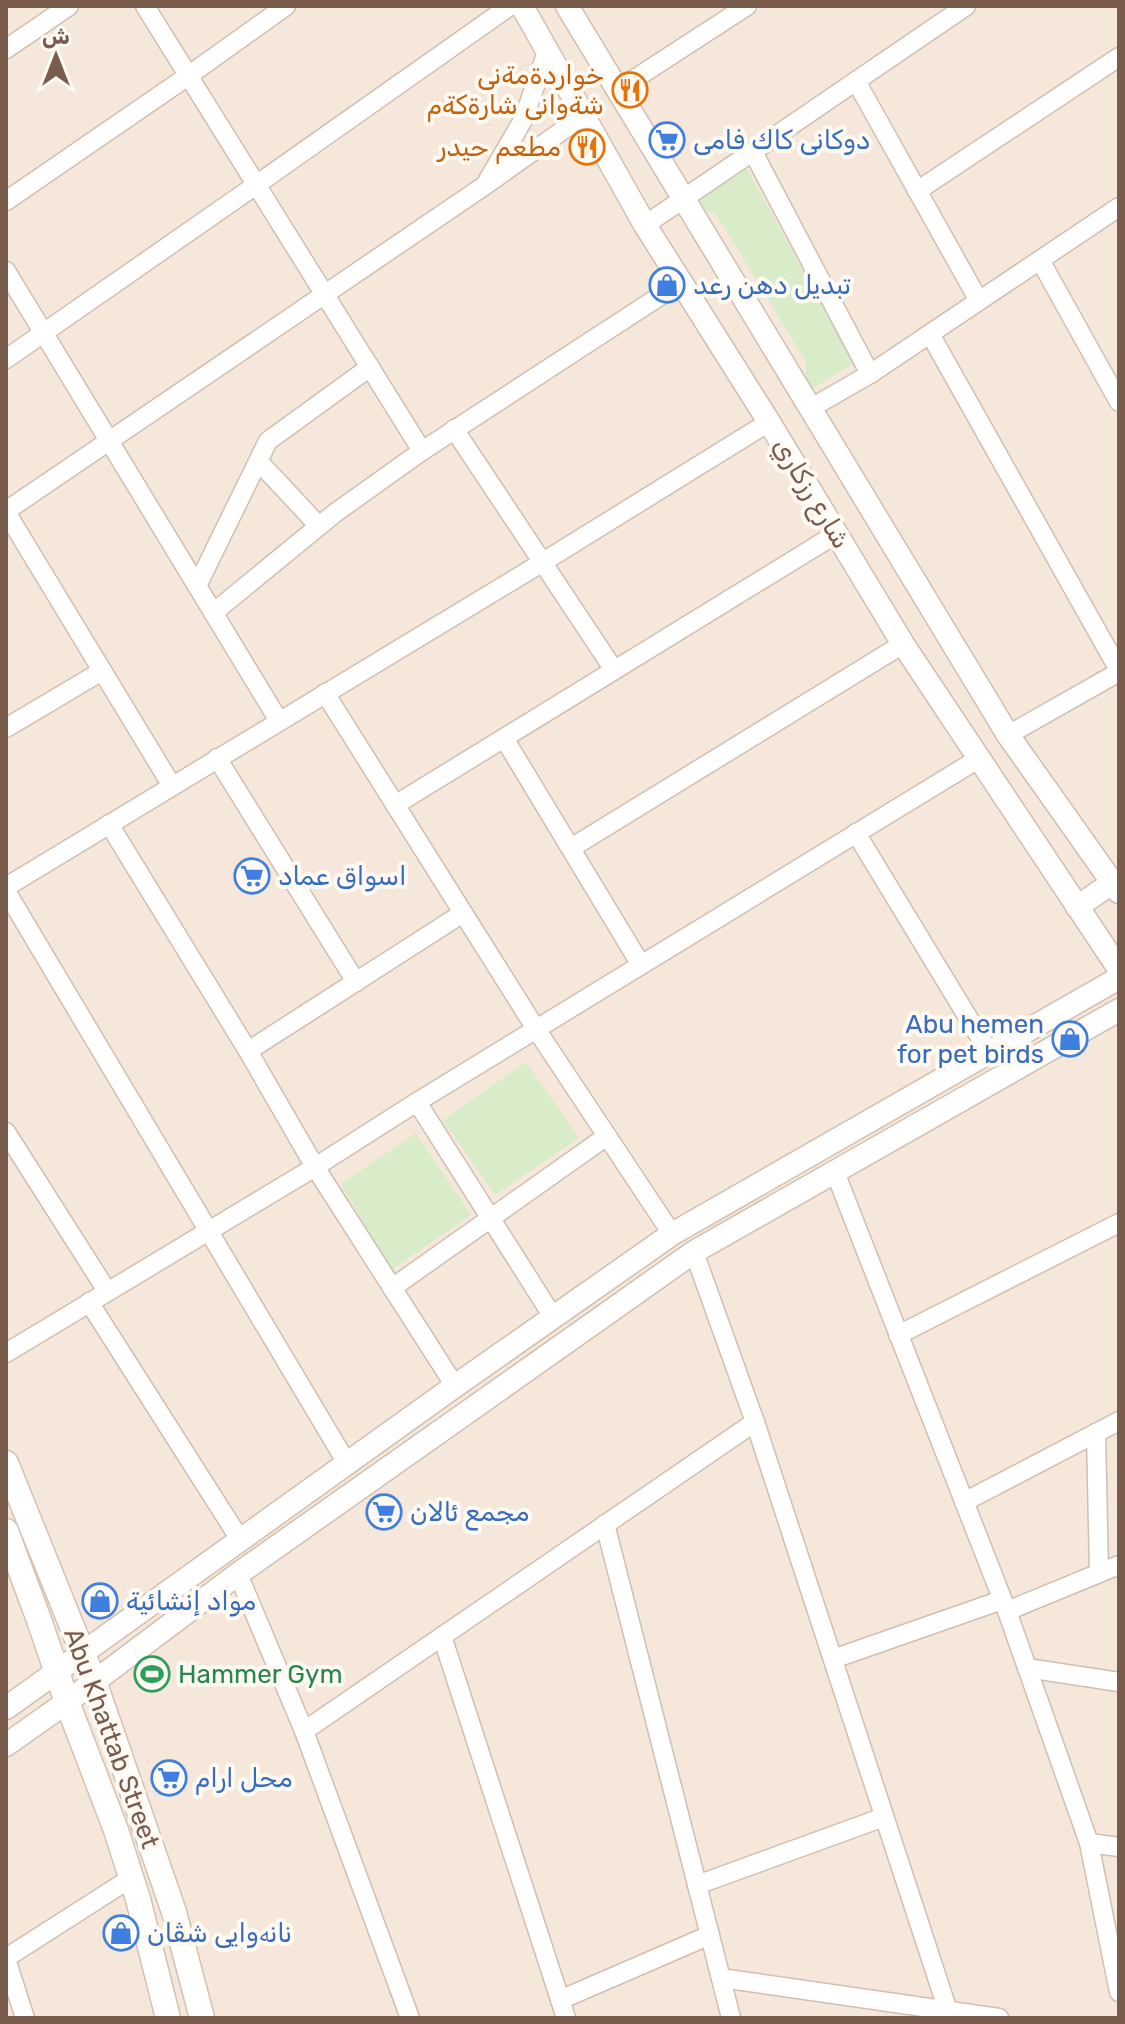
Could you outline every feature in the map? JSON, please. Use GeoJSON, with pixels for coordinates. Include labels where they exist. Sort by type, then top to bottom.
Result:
{"type":"FeatureCollection","features":[{"type":"Feature","properties":{"kind":"main road","name":"Abu Khattab Street"},"geometry":{"type":"LineString","coordinates":[[6,1463],[94,1681],[174,1912],[202,2018]]}},
{"type":"Feature","properties":{"kind":"main road","name":"Abu Khattab Street"},"geometry":{"type":"LineString","coordinates":[[6,1531],[116,1830],[168,2018]]}},
{"type":"Feature","properties":{"kind":"street"},"geometry":{"type":"LineString","coordinates":[[6,49],[69,6]]}},
{"type":"Feature","properties":{"kind":"street"},"geometry":{"type":"LineString","coordinates":[[145,6],[422,451]]}},
{"type":"Feature","properties":{"kind":"street"},"geometry":{"type":"LineString","coordinates":[[6,201],[286,6]]}},
{"type":"Feature","properties":{"kind":"street"},"geometry":{"type":"LineString","coordinates":[[6,359],[510,6]]}},
{"type":"Feature","properties":{"kind":"street","name":"شارع رزكاري"},"geometry":{"type":"LineString","coordinates":[[522,6],[645,225],[903,644],[1119,969]]}},
{"type":"Feature","properties":{"kind":"street","name":"شارع رزكاري"},"geometry":{"type":"LineString","coordinates":[[567,6],[1008,735],[1115,888]]}},
{"type":"Feature","properties":{"kind":"street"},"geometry":{"type":"LineString","coordinates":[[619,89],[747,6]]}},
{"type":"Feature","properties":{"kind":"street"},"geometry":{"type":"LineString","coordinates":[[645,225],[966,6]]}},
{"type":"Feature","properties":{"kind":"street"},"geometry":{"type":"LineString","coordinates":[[484,186],[523,120],[547,52]]}},
{"type":"Feature","properties":{"kind":"street"},"geometry":{"type":"LineString","coordinates":[[917,191],[1119,57]]}},
{"type":"Feature","properties":{"kind":"street"},"geometry":{"type":"LineString","coordinates":[[856,81],[979,301]]}},
{"type":"Feature","properties":{"kind":"street"},"geometry":{"type":"LineString","coordinates":[[172,786],[6,512],[583,116]]}},
{"type":"Feature","properties":{"kind":"street"},"geometry":{"type":"LineString","coordinates":[[753,152],[870,374]]}},
{"type":"Feature","properties":{"kind":"street"},"geometry":{"type":"LineString","coordinates":[[811,408],[870,374],[1119,207]]}},
{"type":"Feature","properties":{"kind":"street"},"geometry":{"type":"LineString","coordinates":[[1040,260],[1119,402]]}},
{"type":"Feature","properties":{"kind":"street"},"geometry":{"type":"LineString","coordinates":[[6,271],[279,721]]}},
{"type":"Feature","properties":{"kind":"street"},"geometry":{"type":"LineString","coordinates":[[213,613],[319,526],[422,451],[680,283]]}},
{"type":"Feature","properties":{"kind":"street"},"geometry":{"type":"LineString","coordinates":[[930,334],[1119,671],[1008,735]]}},
{"type":"Feature","properties":{"kind":"street"},"geometry":{"type":"LineString","coordinates":[[197,586],[268,441],[370,367]]}},
{"type":"Feature","properties":{"kind":"street"},"geometry":{"type":"LineString","coordinates":[[348,1465],[6,889],[769,422]]}},
{"type":"Feature","properties":{"kind":"street"},"geometry":{"type":"LineString","coordinates":[[454,429],[614,670]]}},
{"type":"Feature","properties":{"kind":"street"},"geometry":{"type":"LineString","coordinates":[[259,462],[319,526]]}},
{"type":"Feature","properties":{"kind":"street"},"geometry":{"type":"LineString","coordinates":[[395,805],[836,534]]}},
{"type":"Feature","properties":{"kind":"street"},"geometry":{"type":"LineString","coordinates":[[571,848],[903,644]]}},
{"type":"Feature","properties":{"kind":"street"},"geometry":{"type":"LineString","coordinates":[[6,728],[102,671]]}},
{"type":"Feature","properties":{"kind":"street"},"geometry":{"type":"LineString","coordinates":[[325,693],[536,1029],[672,1234]]}},
{"type":"Feature","properties":{"kind":"street"},"geometry":{"type":"LineString","coordinates":[[504,738],[641,965]]}},
{"type":"Feature","properties":{"kind":"street"},"geometry":{"type":"LineString","coordinates":[[217,758],[356,982]]}},
{"type":"Feature","properties":{"kind":"street"},"geometry":{"type":"LineString","coordinates":[[6,1353],[315,1167],[978,759]]}},
{"type":"Feature","properties":{"kind":"street"},"geometry":{"type":"LineString","coordinates":[[109,824],[315,1167],[455,1386]]}},
{"type":"Feature","properties":{"kind":"street"},"geometry":{"type":"LineString","coordinates":[[856,833],[989,1052]]}},
{"type":"Feature","properties":{"kind":"street"},"geometry":{"type":"LineString","coordinates":[[1077,907],[1115,888]]}},
{"type":"Feature","properties":{"kind":"street"},"geometry":{"type":"LineString","coordinates":[[248,1051],[463,913]]}},
{"type":"Feature","properties":{"kind":"street"},"geometry":{"type":"LineString","coordinates":[[6,1708],[672,1234],[1119,978]]}},
{"type":"Feature","properties":{"kind":"street"},"geometry":{"type":"LineString","coordinates":[[6,1745],[238,1574],[694,1252],[1119,1010]]}},
{"type":"Feature","properties":{"kind":"street"},"geometry":{"type":"LineString","coordinates":[[417,1102],[553,1317]]}},
{"type":"Feature","properties":{"kind":"street"},"geometry":{"type":"LineString","coordinates":[[6,1132],[107,1291]]}},
{"type":"Feature","properties":{"kind":"street"},"geometry":{"type":"LineString","coordinates":[[392,1288],[607,1136]]}},
{"type":"Feature","properties":{"kind":"street"},"geometry":{"type":"LineString","coordinates":[[835,1172],[1004,1606],[1089,1843],[1119,1992]]}},
{"type":"Feature","properties":{"kind":"street"},"geometry":{"type":"LineString","coordinates":[[753,1185],[766,1210]]}},
{"type":"Feature","properties":{"kind":"street"},"geometry":{"type":"LineString","coordinates":[[898,1335],[1119,1223]]}},
{"type":"Feature","properties":{"kind":"street"},"geometry":{"type":"LineString","coordinates":[[694,1252],[755,1422],[948,2011]]}},
{"type":"Feature","properties":{"kind":"street"},"geometry":{"type":"LineString","coordinates":[[89,1302],[241,1541]]}},
{"type":"Feature","properties":{"kind":"street"},"geometry":{"type":"LineString","coordinates":[[964,1502],[1119,1421]]}},
{"type":"Feature","properties":{"kind":"street"},"geometry":{"type":"LineString","coordinates":[[304,1731],[755,1422]]}},
{"type":"Feature","properties":{"kind":"street"},"geometry":{"type":"LineString","coordinates":[[1096,1433],[1099,1573]]}},
{"type":"Feature","properties":{"kind":"street"},"geometry":{"type":"LineString","coordinates":[[605,1524],[731,2018]]}},
{"type":"Feature","properties":{"kind":"street"},"geometry":{"type":"LineString","coordinates":[[833,1659],[1004,1606],[1119,1565]]}},
{"type":"Feature","properties":{"kind":"street"},"geometry":{"type":"LineString","coordinates":[[238,1574],[304,1731],[410,2018]]}},
{"type":"Feature","properties":{"kind":"street"},"geometry":{"type":"LineString","coordinates":[[442,1636],[566,2018]]}},
{"type":"Feature","properties":{"kind":"street"},"geometry":{"type":"LineString","coordinates":[[1027,1668],[1119,1682]]}},
{"type":"Feature","properties":{"kind":"street"},"geometry":{"type":"LineString","coordinates":[[697,1885],[884,1817]]}},
{"type":"Feature","properties":{"kind":"street"},"geometry":{"type":"LineString","coordinates":[[1089,1843],[1119,1847]]}},
{"type":"Feature","properties":{"kind":"street"},"geometry":{"type":"LineString","coordinates":[[25,2018],[6,1959],[131,1878]]}},
{"type":"Feature","properties":{"kind":"street"},"geometry":{"type":"LineString","coordinates":[[560,2000],[710,1935]]}},
{"type":"Feature","properties":{"kind":"street"},"geometry":{"type":"LineString","coordinates":[[721,1978],[999,2018]]}},
{"type":"Feature","properties":{"kind":"street"},"geometry":{"type":"LineString","coordinates":[[195,1988],[210,2018]]}},
{"type":"Feature","properties":{"kind":"shaded area"},"geometry":{"type":"Polygon","coordinates":[[[6,6],[1119,6],[1119,2018],[6,2018],[6,6]]]}},
{"type":"Feature","properties":{"kind":"green space"},"geometry":{"type":"Polygon","coordinates":[[[746,167],[854,363],[810,390],[806,362],[717,215],[704,210],[697,199],[746,167]]]}},
{"type":"Feature","properties":{"kind":"green space"},"geometry":{"type":"Polygon","coordinates":[[[526,1062],[579,1138],[495,1195],[443,1120],[526,1062]]]}},
{"type":"Feature","properties":{"kind":"green space"},"geometry":{"type":"Polygon","coordinates":[[[416,1133],[471,1215],[391,1270],[341,1184],[416,1133]]]}},
{"type":"Feature","properties":{"kind":"place","name":"خواردةمةنى شةوانى شارةكةم"},"geometry":{"type":"Point","coordinates":[630,90]}},
{"type":"Feature","properties":{"kind":"place","name":"دوكانى كاك فامى"},"geometry":{"type":"Point","coordinates":[667,140]}},
{"type":"Feature","properties":{"kind":"place","name":"مطعم حيدر"},"geometry":{"type":"Point","coordinates":[587,147]}},
{"type":"Feature","properties":{"kind":"place","name":"تبديل دهن رعد"},"geometry":{"type":"Point","coordinates":[667,285]}},
{"type":"Feature","properties":{"kind":"place","name":"اسواق عماد"},"geometry":{"type":"Point","coordinates":[252,876]}},
{"type":"Feature","properties":{"kind":"place","name":"Abu hemen for pet birds"},"geometry":{"type":"Point","coordinates":[1070,1039]}},
{"type":"Feature","properties":{"kind":"place","name":"مجمع ئالان"},"geometry":{"type":"Point","coordinates":[384,1512]}},
{"type":"Feature","properties":{"kind":"place","name":"مواد إنشائية"},"geometry":{"type":"Point","coordinates":[100,1601]}},
{"type":"Feature","properties":{"kind":"place","name":"Hammer Gym"},"geometry":{"type":"Point","coordinates":[152,1674]}},
{"type":"Feature","properties":{"kind":"place","name":"محل ارام"},"geometry":{"type":"Point","coordinates":[169,1778]}},
{"type":"Feature","properties":{"kind":"place","name":"نانەوایی شڤان"},"geometry":{"type":"Point","coordinates":[121,1933]}}]}
